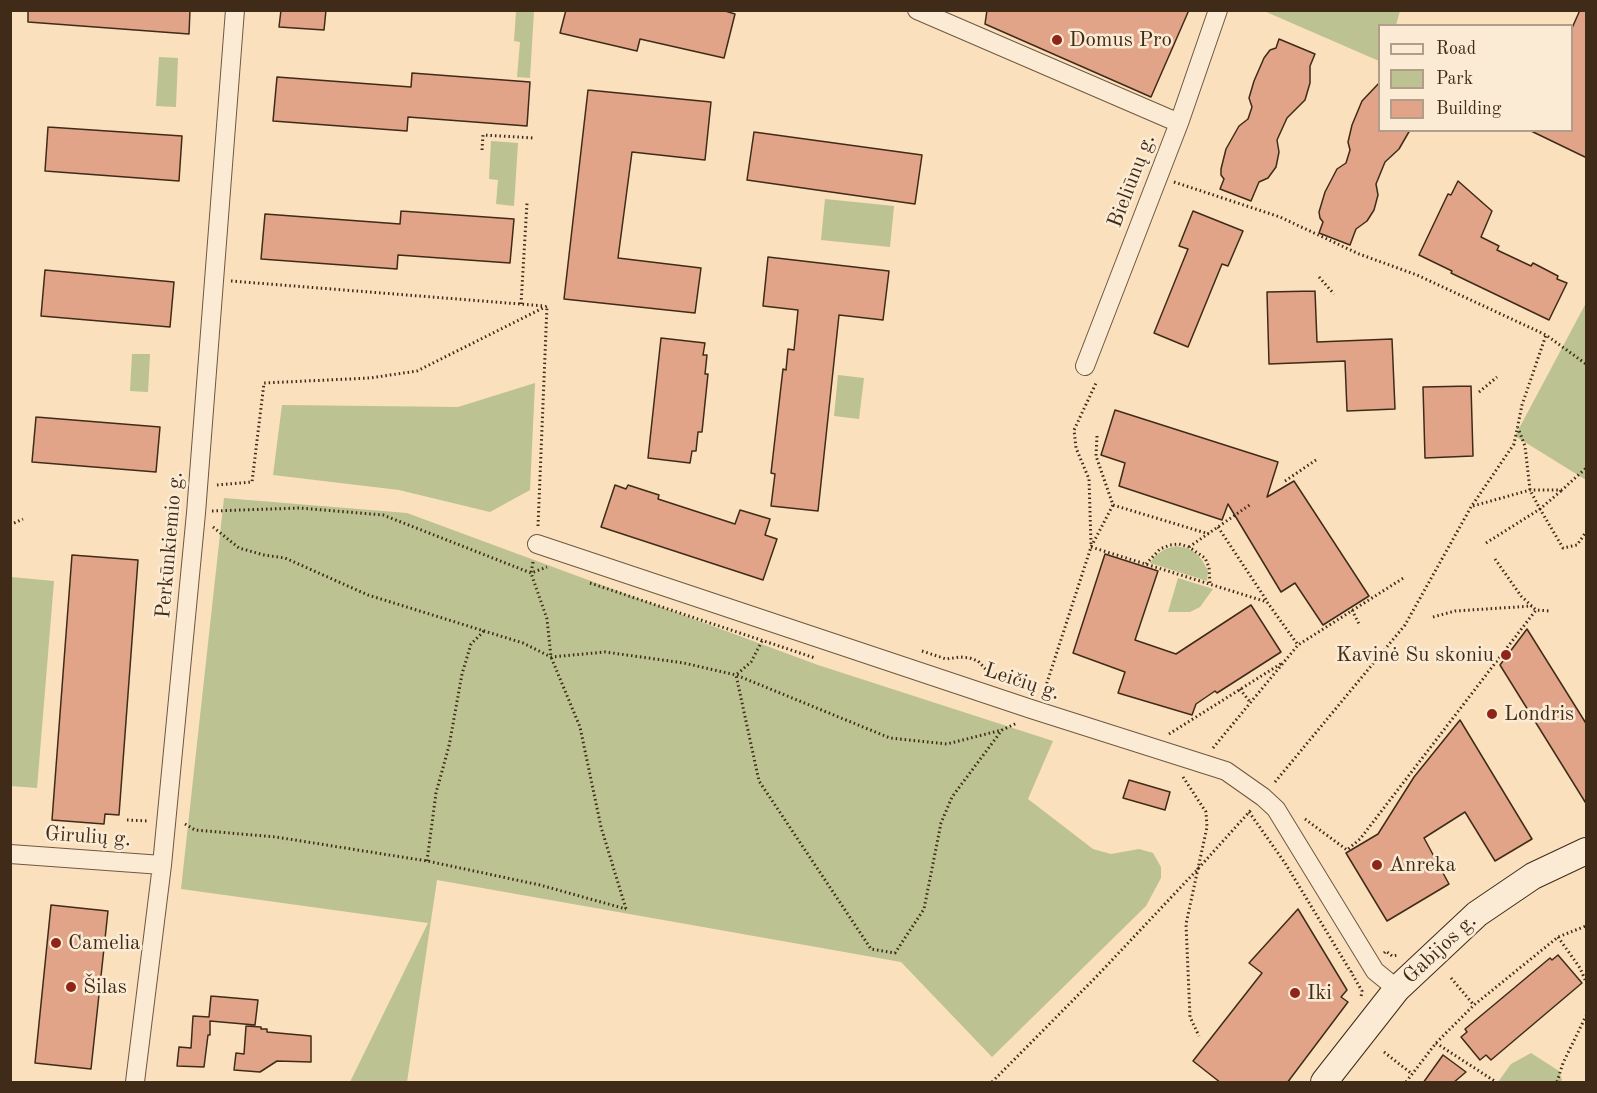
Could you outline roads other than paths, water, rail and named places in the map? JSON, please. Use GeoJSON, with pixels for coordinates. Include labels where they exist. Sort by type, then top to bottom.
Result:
{"type":"FeatureCollection","features":[{"type":"Feature","properties":{"kind":"street","name":"Perkūnkiemio g."},"geometry":{"type":"LineString","coordinates":[[135,1083],[162,865],[196,513],[235,10]]}},
{"type":"Feature","properties":{"kind":"street"},"geometry":{"type":"LineString","coordinates":[[917,10],[1179,123]]}},
{"type":"Feature","properties":{"kind":"street","name":"Bieliūnų g."},"geometry":{"type":"LineString","coordinates":[[1086,366],[1179,123],[1218,10]]}},
{"type":"Feature","properties":{"kind":"street","name":"Leičių g."},"geometry":{"type":"LineString","coordinates":[[537,544],[1031,709],[1226,771],[1276,809],[1375,971],[1397,989]]}},
{"type":"Feature","properties":{"kind":"street","name":"Gabijos g."},"geometry":{"type":"LineString","coordinates":[[1324,1083],[1397,989],[1477,915],[1533,876],[1587,851]]}},
{"type":"Feature","properties":{"kind":"street","name":"Girulių g."},"geometry":{"type":"LineString","coordinates":[[10,854],[162,865]]}},
{"type":"Feature","properties":{"kind":"place","name":"Domus Pro"},"geometry":{"type":"Point","coordinates":[1057,40]}},
{"type":"Feature","properties":{"kind":"place","name":"Kavinė Su skoniu"},"geometry":{"type":"Point","coordinates":[1506,655]}},
{"type":"Feature","properties":{"kind":"place","name":"Londris"},"geometry":{"type":"Point","coordinates":[1492,714]}},
{"type":"Feature","properties":{"kind":"place","name":"Anreka"},"geometry":{"type":"Point","coordinates":[1377,865]}},
{"type":"Feature","properties":{"kind":"place","name":"Camelia"},"geometry":{"type":"Point","coordinates":[56,943]}},
{"type":"Feature","properties":{"kind":"place","name":"Šilas"},"geometry":{"type":"Point","coordinates":[71,987]}},
{"type":"Feature","properties":{"kind":"place","name":"Iki"},"geometry":{"type":"Point","coordinates":[1295,993]}}]}
